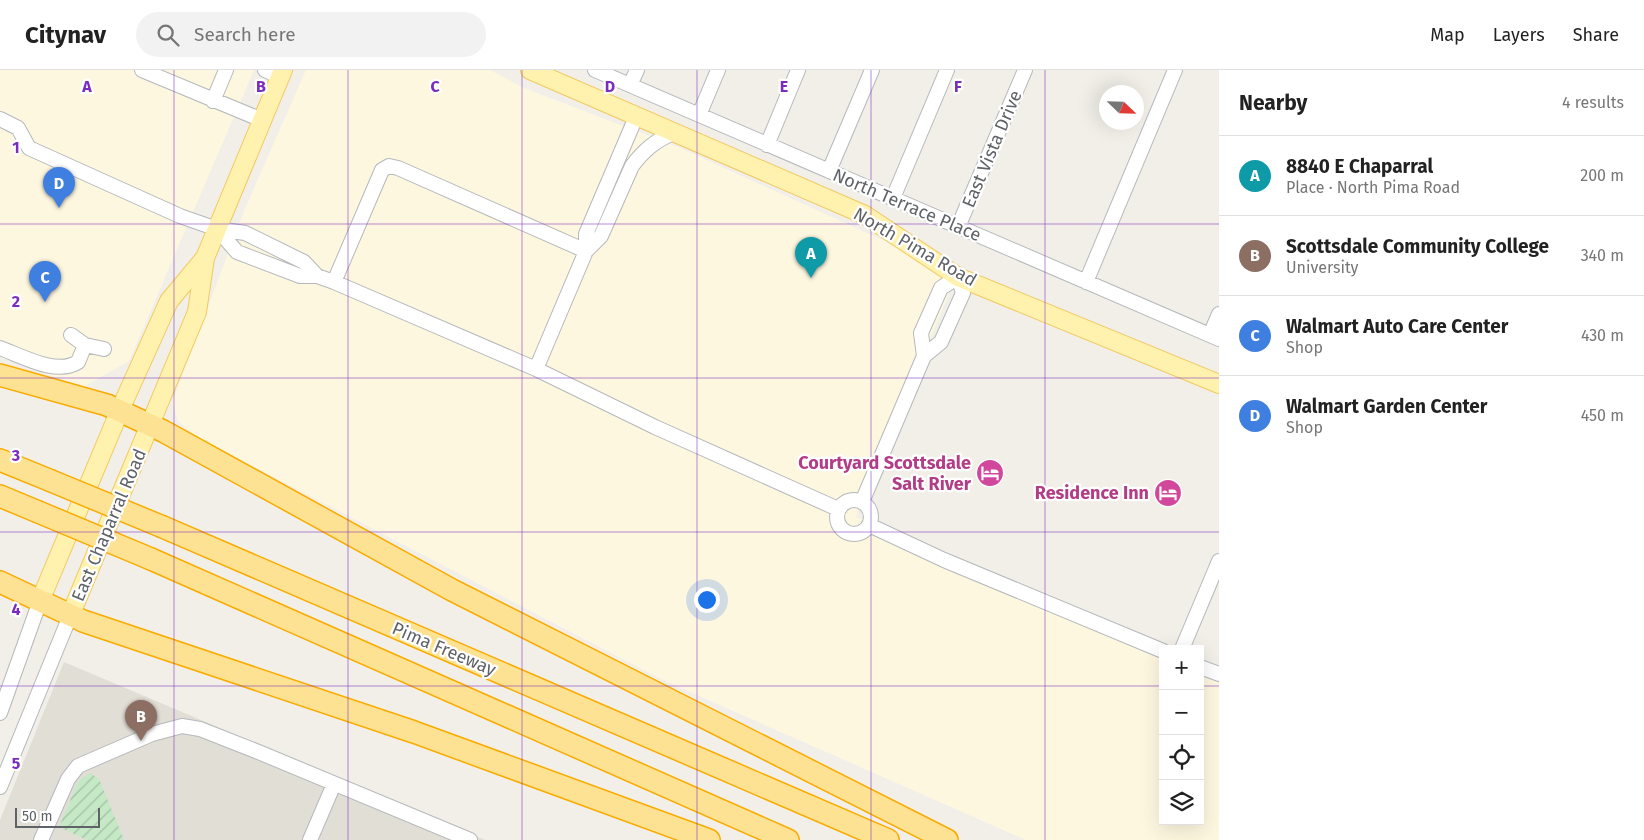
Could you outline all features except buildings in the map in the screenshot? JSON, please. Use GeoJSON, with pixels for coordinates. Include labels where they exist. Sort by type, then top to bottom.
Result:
{"type":"FeatureCollection","features":[{"type":"Feature","properties":{"kind":"highway"},"geometry":{"type":"LineString","coordinates":[[0,376],[120,410],[151,425],[478,604],[947,840]]}},
{"type":"Feature","properties":{"kind":"highway","name":"Pima Freeway"},"geometry":{"type":"LineString","coordinates":[[0,460],[163,527],[888,840]]}},
{"type":"Feature","properties":{"kind":"highway","name":"Pima Freeway"},"geometry":{"type":"LineString","coordinates":[[0,496],[151,559],[788,840]]}},
{"type":"Feature","properties":{"kind":"highway"},"geometry":{"type":"LineString","coordinates":[[0,582],[70,616],[414,732],[709,840]]}},
{"type":"Feature","properties":{"kind":"main road","name":"North Pima Road"},"geometry":{"type":"LineString","coordinates":[[530,70],[865,215],[958,277],[1219,384]]}},
{"type":"Feature","properties":{"kind":"main road","name":"East Chaparral Road"},"geometry":{"type":"LineString","coordinates":[[70,616],[197,312],[205,258],[262,120],[276,72]]}},
{"type":"Feature","properties":{"kind":"main road","name":"East Chaparral Road"},"geometry":{"type":"LineString","coordinates":[[40,601],[120,410],[169,301],[205,258]]}},
{"type":"Feature","properties":{"kind":"street"},"geometry":{"type":"LineString","coordinates":[[142,70],[262,120]]}},
{"type":"Feature","properties":{"kind":"street"},"geometry":{"type":"LineString","coordinates":[[213,101],[226,70]]}},
{"type":"Feature","properties":{"kind":"street","name":"North Terrace Place"},"geometry":{"type":"LineString","coordinates":[[595,70],[1214,337]]}},
{"type":"Feature","properties":{"kind":"street"},"geometry":{"type":"LineString","coordinates":[[630,85],[636,70]]}},
{"type":"Feature","properties":{"kind":"street"},"geometry":{"type":"LineString","coordinates":[[699,115],[718,70]]}},
{"type":"Feature","properties":{"kind":"street"},"geometry":{"type":"LineString","coordinates":[[766,145],[798,70]]}},
{"type":"Feature","properties":{"kind":"street"},"geometry":{"type":"LineString","coordinates":[[829,171],[872,70]]}},
{"type":"Feature","properties":{"kind":"street"},"geometry":{"type":"LineString","coordinates":[[892,198],[947,70]]}},
{"type":"Feature","properties":{"kind":"street","name":"East Vista Drive"},"geometry":{"type":"LineString","coordinates":[[958,227],[1025,70]]}},
{"type":"Feature","properties":{"kind":"street"},"geometry":{"type":"LineString","coordinates":[[1086,282],[1175,70]]}},
{"type":"Feature","properties":{"kind":"street"},"geometry":{"type":"LineString","coordinates":[[536,369],[586,250],[586,234],[636,117]]}},
{"type":"Feature","properties":{"kind":"street"},"geometry":{"type":"LineString","coordinates":[[0,119],[18,128],[29,148],[163,209],[217,229],[245,233],[304,262],[317,276]]}},
{"type":"Feature","properties":{"kind":"street"},"geometry":{"type":"LineString","coordinates":[[586,250],[601,236],[632,166],[650,145],[673,133]]}},
{"type":"Feature","properties":{"kind":"street"},"geometry":{"type":"LineString","coordinates":[[334,282],[382,170],[389,166],[398,168],[586,250]]}},
{"type":"Feature","properties":{"kind":"street"},"geometry":{"type":"LineString","coordinates":[[217,229],[238,252],[300,276],[317,276],[334,282],[536,369],[655,428],[838,509]]}},
{"type":"Feature","properties":{"kind":"street"},"geometry":{"type":"LineString","coordinates":[[862,502],[924,356],[941,342],[961,298],[963,293],[958,277],[941,288],[924,325],[921,332],[924,356]]}},
{"type":"Feature","properties":{"kind":"street"},"geometry":{"type":"LineString","coordinates":[[1214,337],[1219,314]]}},
{"type":"Feature","properties":{"kind":"street"},"geometry":{"type":"LineString","coordinates":[[71,335],[85,345],[104,350]]}},
{"type":"Feature","properties":{"kind":"street"},"geometry":{"type":"LineString","coordinates":[[0,348],[43,363],[66,368],[78,362],[85,345]]}},
{"type":"Feature","properties":{"kind":"street"},"geometry":{"type":"LineString","coordinates":[[846,502],[862,502],[871,515],[869,525],[861,533],[851,535],[846,533],[838,525],[838,509],[846,502]]}},
{"type":"Feature","properties":{"kind":"street"},"geometry":{"type":"LineString","coordinates":[[869,525],[944,560],[1159,649]]}},
{"type":"Feature","properties":{"kind":"street"},"geometry":{"type":"LineString","coordinates":[[1184,645],[1219,561]]}},
{"type":"Feature","properties":{"kind":"street","name":"East Chaparral Road"},"geometry":{"type":"LineString","coordinates":[[0,713],[40,601]]}},
{"type":"Feature","properties":{"kind":"street","name":"East Chaparral Road"},"geometry":{"type":"LineString","coordinates":[[0,787],[70,616]]}},
{"type":"Feature","properties":{"kind":"street"},"geometry":{"type":"LineString","coordinates":[[1204,668],[1219,674]]}},
{"type":"Feature","properties":{"kind":"street"},"geometry":{"type":"LineString","coordinates":[[41,840],[68,779],[78,766],[152,734],[182,726],[200,729],[470,840]]}},
{"type":"Feature","properties":{"kind":"street"},"geometry":{"type":"LineString","coordinates":[[310,840],[334,784]]}},
{"type":"Feature","properties":{"kind":"shaded area"},"geometry":{"type":"Polygon","coordinates":[[[0,70],[254,70],[129,361],[83,387],[0,357],[0,70]]]}},
{"type":"Feature","properties":{"kind":"shaded area"},"geometry":{"type":"Polygon","coordinates":[[[306,70],[490,70],[524,88],[678,147],[957,274],[856,517],[1167,645],[1159,645],[1159,825],[1204,825],[1204,660],[1219,666],[1219,840],[1026,840],[665,681],[197,437],[178,421],[173,405],[174,397],[244,211],[306,70]]]}},
{"type":"Feature","properties":{"kind":"shaded area"},"geometry":{"type":"Polygon","coordinates":[[[64,662],[485,840],[0,840],[0,820],[64,662]]]}},
{"type":"Feature","properties":{"kind":"green space"},"geometry":{"type":"Polygon","coordinates":[[[90,773],[99,779],[124,840],[87,840],[59,827],[77,784],[90,773]]]}},
{"type":"Feature","properties":{"kind":"place","name":"Walmart Garden Center"},"geometry":{"type":"Point","coordinates":[59,208]}},
{"type":"Feature","properties":{"kind":"place","name":"8840 E Chaparral"},"geometry":{"type":"Point","coordinates":[811,278]}},
{"type":"Feature","properties":{"kind":"place","name":"Walmart Auto Care Center"},"geometry":{"type":"Point","coordinates":[45,302]}},
{"type":"Feature","properties":{"kind":"place","name":"Courtyard Scottsdale Salt River"},"geometry":{"type":"Point","coordinates":[990,473]}},
{"type":"Feature","properties":{"kind":"place","name":"Residence Inn"},"geometry":{"type":"Point","coordinates":[1168,493]}},
{"type":"Feature","properties":{"kind":"place","name":"Scottsdale Community College"},"geometry":{"type":"Point","coordinates":[141,741]}}]}
